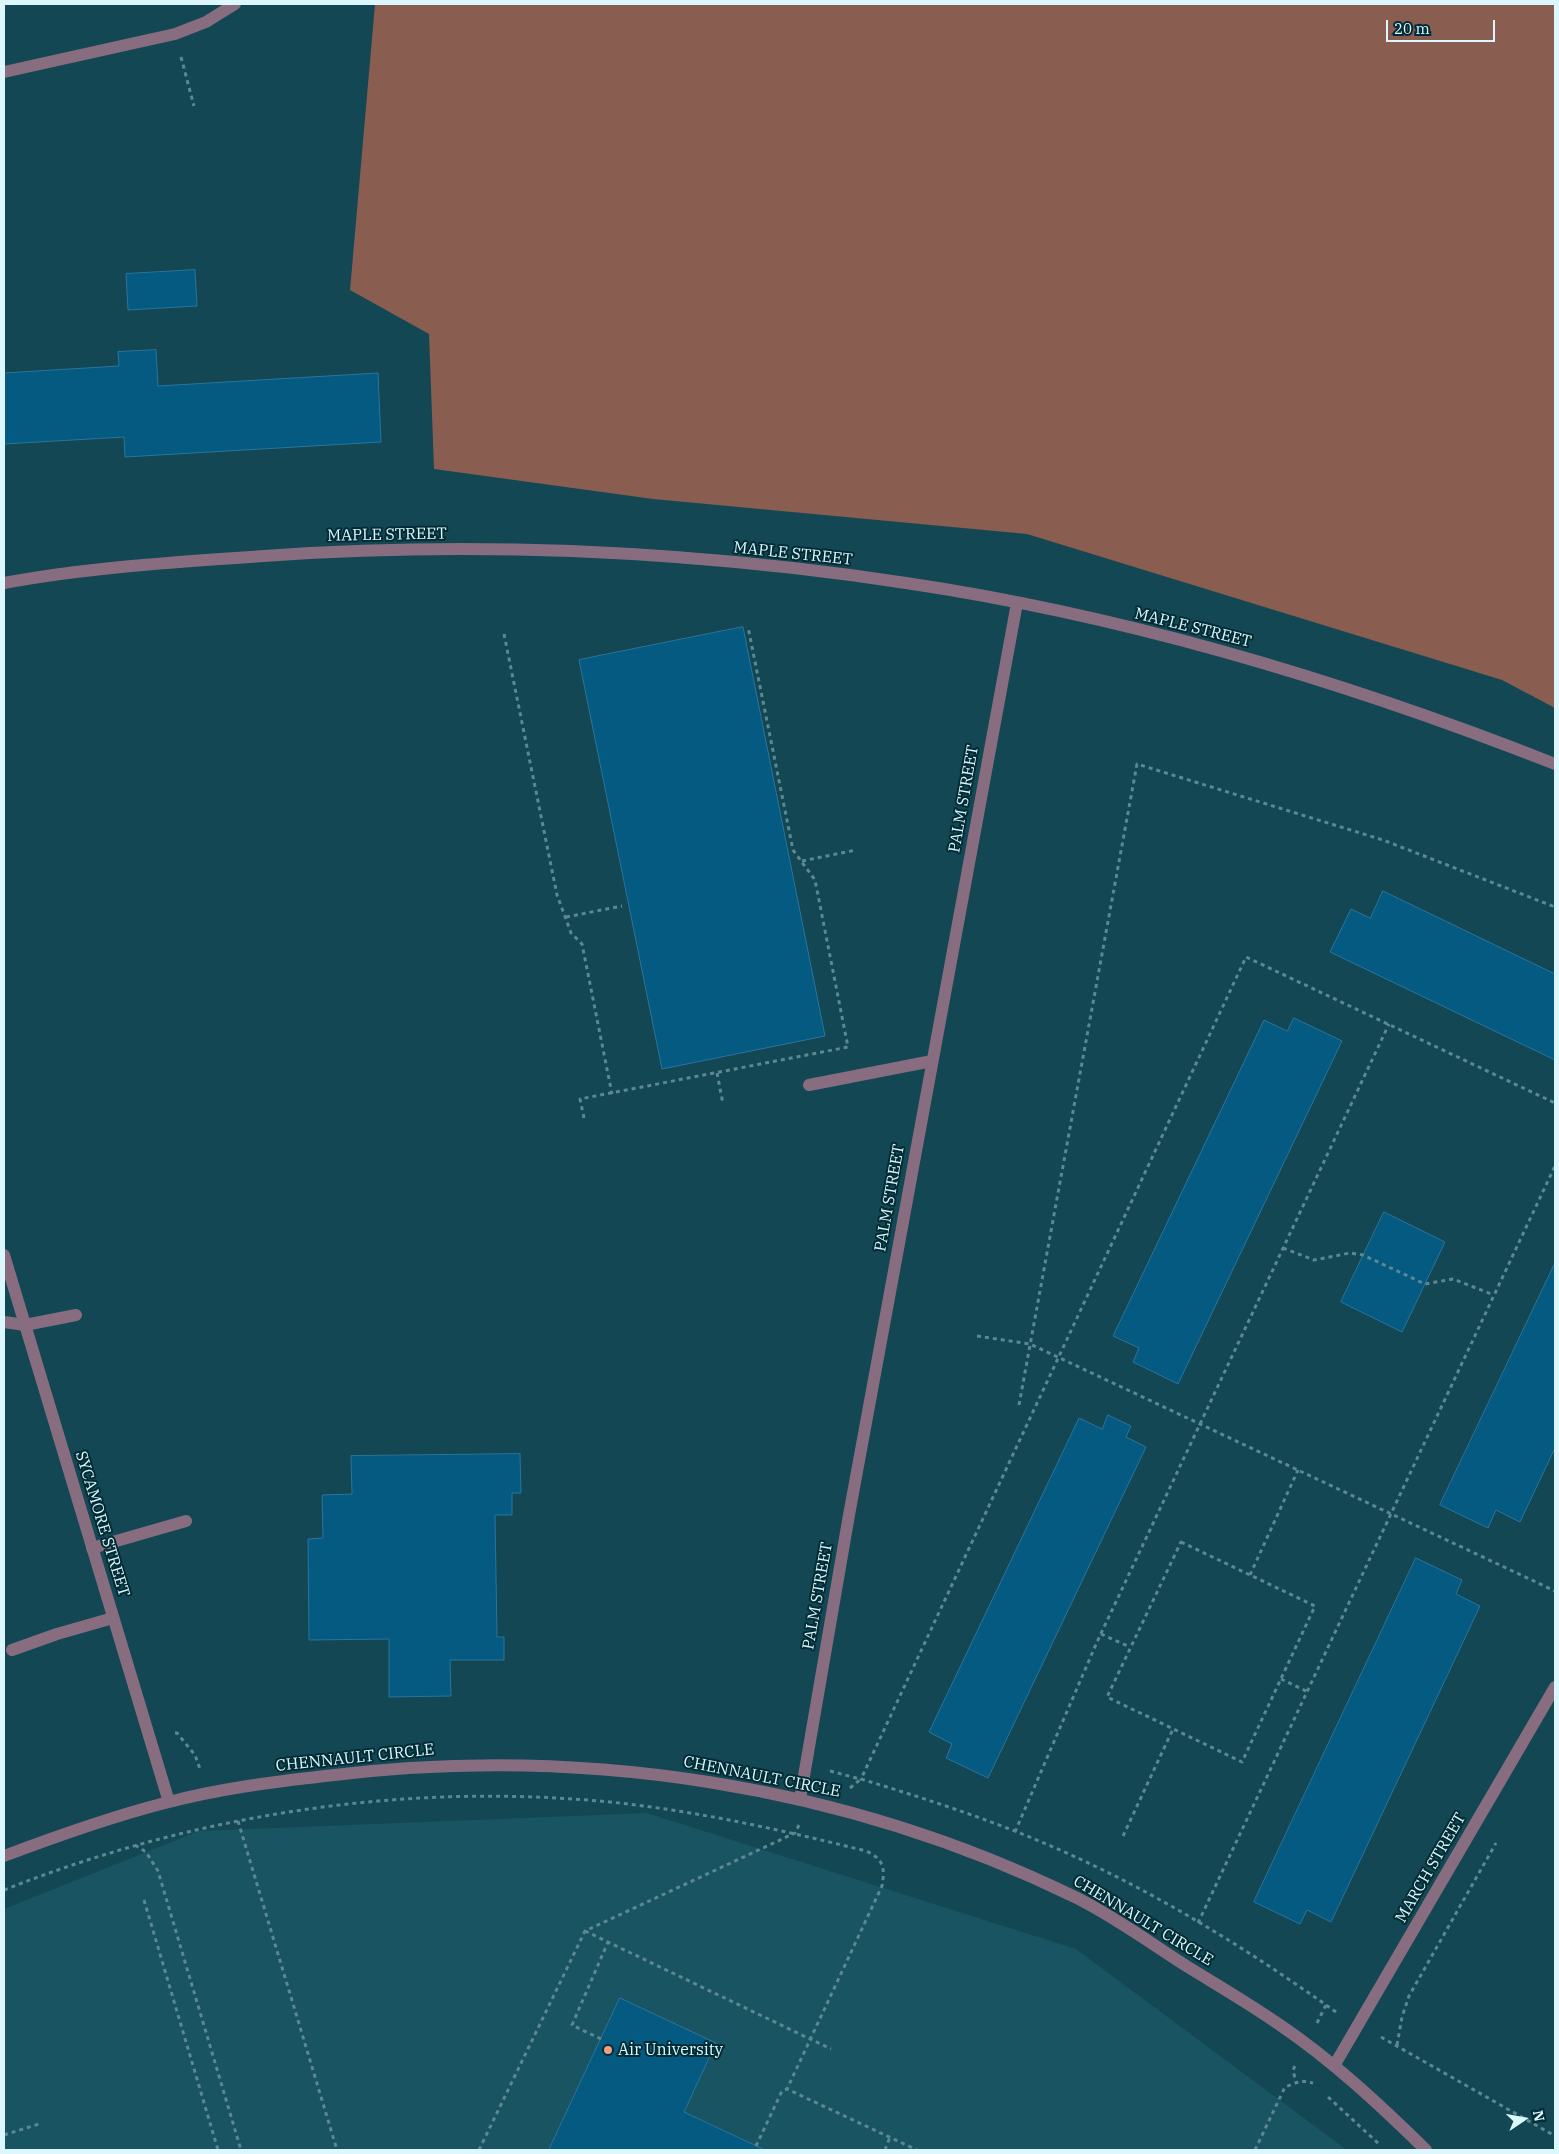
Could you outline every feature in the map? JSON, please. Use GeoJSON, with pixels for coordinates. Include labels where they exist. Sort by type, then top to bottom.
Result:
{"type":"FeatureCollection","features":[{"type":"Feature","properties":{"kind":"street"},"geometry":{"type":"LineString","coordinates":[[4,72],[175,34],[206,22],[235,4]]}},
{"type":"Feature","properties":{"kind":"street","name":"MAPLE STREET"},"geometry":{"type":"LineString","coordinates":[[4,583],[111,568],[296,554],[396,549],[547,550],[791,569],[907,583],[1017,603],[1245,657],[1364,694],[1482,735],[1555,764]]}},
{"type":"Feature","properties":{"kind":"street","name":"PALM STREET"},"geometry":{"type":"LineString","coordinates":[[800,1799],[932,1061],[1017,603]]}},
{"type":"Feature","properties":{"kind":"street"},"geometry":{"type":"LineString","coordinates":[[809,1085],[932,1061]]}},
{"type":"Feature","properties":{"kind":"street","name":"SYCAMORE STREET"},"geometry":{"type":"LineString","coordinates":[[4,1255],[169,1802]]}},
{"type":"Feature","properties":{"kind":"street"},"geometry":{"type":"LineString","coordinates":[[4,1322],[25,1325],[76,1315]]}},
{"type":"Feature","properties":{"kind":"street"},"geometry":{"type":"LineString","coordinates":[[92,1548],[186,1521]]}},
{"type":"Feature","properties":{"kind":"street"},"geometry":{"type":"LineString","coordinates":[[12,1650],[57,1634],[114,1618]]}},
{"type":"Feature","properties":{"kind":"street","name":"MARCH STREET"},"geometry":{"type":"LineString","coordinates":[[1334,2066],[1555,1687]]}},
{"type":"Feature","properties":{"kind":"street","name":"CHENNAULT CIRCLE"},"geometry":{"type":"LineString","coordinates":[[4,1856],[74,1830],[169,1802],[285,1780],[381,1769],[466,1764],[543,1765],[642,1772],[735,1786],[800,1799],[930,1837],[1013,1869],[1081,1900],[1281,2025],[1380,2105],[1426,2150]]}},
{"type":"Feature","properties":{"kind":"path"},"geometry":{"type":"LineString","coordinates":[[584,1118],[580,1099],[848,1047],[815,880],[793,850],[748,627]]}},
{"type":"Feature","properties":{"kind":"path"},"geometry":{"type":"LineString","coordinates":[[504,634],[557,895],[571,933],[582,944],[612,1094]]}},
{"type":"Feature","properties":{"kind":"path"},"geometry":{"type":"LineString","coordinates":[[1019,1405],[1136,764],[1383,840],[1555,907]]}},
{"type":"Feature","properties":{"kind":"path"},"geometry":{"type":"LineString","coordinates":[[802,861],[856,850]]}},
{"type":"Feature","properties":{"kind":"path"},"geometry":{"type":"LineString","coordinates":[[565,917],[622,906]]}},
{"type":"Feature","properties":{"kind":"path"},"geometry":{"type":"LineString","coordinates":[[861,1779],[1246,957],[1555,1103]]}},
{"type":"Feature","properties":{"kind":"path"},"geometry":{"type":"LineString","coordinates":[[1015,1832],[1100,1634],[1389,1024]]}},
{"type":"Feature","properties":{"kind":"path"},"geometry":{"type":"LineString","coordinates":[[717,1073],[723,1104]]}},
{"type":"Feature","properties":{"kind":"path"},"geometry":{"type":"LineString","coordinates":[[806,1766],[861,1779],[930,1800],[1046,1844],[1125,1882],[1198,1923],[1555,1166]]}},
{"type":"Feature","properties":{"kind":"path"},"geometry":{"type":"LineString","coordinates":[[1283,1248],[1314,1260],[1350,1253],[1363,1256],[1425,1284],[1453,1279],[1494,1295]]}},
{"type":"Feature","properties":{"kind":"path"},"geometry":{"type":"LineString","coordinates":[[977,1336],[1030,1344],[1555,1591]]}},
{"type":"Feature","properties":{"kind":"path"},"geometry":{"type":"LineString","coordinates":[[1250,1574],[1298,1470]]}},
{"type":"Feature","properties":{"kind":"path"},"geometry":{"type":"LineString","coordinates":[[1181,1542],[1250,1574],[1315,1606],[1242,1762],[1107,1697],[1181,1542]]}},
{"type":"Feature","properties":{"kind":"path"},"geometry":{"type":"LineString","coordinates":[[1100,1634],[1130,1647]]}},
{"type":"Feature","properties":{"kind":"path"},"geometry":{"type":"LineString","coordinates":[[1281,1679],[1308,1692]]}},
{"type":"Feature","properties":{"kind":"path"},"geometry":{"type":"LineString","coordinates":[[1123,1836],[1173,1729]]}},
{"type":"Feature","properties":{"kind":"path"},"geometry":{"type":"LineString","coordinates":[[4,1890],[50,1872],[135,1845],[238,1821],[292,1811],[392,1799],[537,1797],[612,1802],[672,1810],[795,1833],[866,1851],[878,1857],[884,1876],[882,1886],[787,2089],[782,2091],[756,2146]]}},
{"type":"Feature","properties":{"kind":"path"},"geometry":{"type":"LineString","coordinates":[[238,1821],[337,2150]]}},
{"type":"Feature","properties":{"kind":"path"},"geometry":{"type":"LineString","coordinates":[[479,2150],[585,1931],[795,1833]]}},
{"type":"Feature","properties":{"kind":"path"},"geometry":{"type":"LineString","coordinates":[[1397,2045],[1402,2017],[1410,1996],[1498,1840]]}},
{"type":"Feature","properties":{"kind":"path"},"geometry":{"type":"LineString","coordinates":[[135,1845],[146,1852],[158,1871],[241,2150]]}},
{"type":"Feature","properties":{"kind":"path"},"geometry":{"type":"LineString","coordinates":[[144,1900],[218,2150]]}},
{"type":"Feature","properties":{"kind":"path"},"geometry":{"type":"LineString","coordinates":[[585,1931],[831,2049]]}},
{"type":"Feature","properties":{"kind":"path"},"geometry":{"type":"LineString","coordinates":[[601,2039],[572,2026],[608,1942]]}},
{"type":"Feature","properties":{"kind":"path"},"geometry":{"type":"LineString","coordinates":[[1255,2150],[1285,2087],[1301,2081],[1312,2082],[1317,2087]]}},
{"type":"Feature","properties":{"kind":"path"},"geometry":{"type":"LineString","coordinates":[[787,2089],[917,2150]]}},
{"type":"Feature","properties":{"kind":"path"},"geometry":{"type":"LineString","coordinates":[[1323,2092],[1385,2149]]}},
{"type":"Feature","properties":{"kind":"path"},"geometry":{"type":"LineString","coordinates":[[4,2135],[42,2124]]}},
{"type":"Feature","properties":{"kind":"path"},"geometry":{"type":"LineString","coordinates":[[884,2150],[890,2138]]}},
{"type":"Feature","properties":{"kind":"shaded area"},"geometry":{"type":"Polygon","coordinates":[[[375,4],[1555,4],[1555,708],[1502,680],[1027,534],[653,499],[434,469],[429,334],[350,290],[375,4]]]}},
{"type":"Feature","properties":{"kind":"shaded area","name":"Air University"},"geometry":{"type":"Polygon","coordinates":[[[647,1813],[1076,1949],[1347,2150],[4,2150],[4,1909],[199,1831],[647,1813]]]}},
{"type":"Feature","properties":{"kind":"building"},"geometry":{"type":"Polygon","coordinates":[[[195,270],[197,306],[128,310],[126,274],[195,270]]]}},
{"type":"Feature","properties":{"kind":"building"},"geometry":{"type":"Polygon","coordinates":[[[156,350],[158,386],[378,373],[381,442],[125,457],[124,437],[4,444],[4,373],[119,366],[118,352],[156,350]]]}},
{"type":"Feature","properties":{"kind":"building"},"geometry":{"type":"Polygon","coordinates":[[[743,627],[825,1036],[662,1069],[579,660],[743,627]]]}},
{"type":"Feature","properties":{"kind":"building"},"geometry":{"type":"Polygon","coordinates":[[[1383,891],[1555,974],[1555,1060],[1330,952],[1351,909],[1370,918],[1383,891]]]}},
{"type":"Feature","properties":{"kind":"building"},"geometry":{"type":"Polygon","coordinates":[[[1294,1018],[1342,1041],[1178,1384],[1133,1362],[1139,1348],[1113,1336],[1264,1020],[1287,1031],[1294,1018]]]}},
{"type":"Feature","properties":{"kind":"building"},"geometry":{"type":"Polygon","coordinates":[[[1384,1212],[1445,1242],[1402,1332],[1341,1302],[1384,1212]]]}},
{"type":"Feature","properties":{"kind":"building"},"geometry":{"type":"Polygon","coordinates":[[[1555,1263],[1555,1448],[1520,1522],[1496,1510],[1488,1528],[1440,1505],[1555,1263]]]}},
{"type":"Feature","properties":{"kind":"building"},"geometry":{"type":"Polygon","coordinates":[[[1108,1415],[1131,1426],[1126,1437],[1146,1447],[988,1778],[946,1758],[952,1744],[929,1732],[1079,1418],[1102,1429],[1108,1415]]]}},
{"type":"Feature","properties":{"kind":"building"},"geometry":{"type":"Polygon","coordinates":[[[520,1454],[521,1493],[512,1493],[512,1515],[495,1515],[497,1637],[504,1637],[504,1660],[450,1660],[451,1696],[389,1697],[389,1639],[309,1640],[308,1539],[323,1538],[322,1495],[352,1494],[351,1456],[520,1454]]]}},
{"type":"Feature","properties":{"kind":"building"},"geometry":{"type":"Polygon","coordinates":[[[1416,1558],[1462,1580],[1456,1594],[1480,1606],[1331,1922],[1307,1910],[1300,1924],[1254,1902],[1416,1558]]]}},
{"type":"Feature","properties":{"kind":"building"},"geometry":{"type":"Polygon","coordinates":[[[620,1998],[716,2043],[684,2112],[765,2150],[549,2150],[620,1998]]]}},
{"type":"Feature","properties":{"kind":"place","name":"Air University"},"geometry":{"type":"Point","coordinates":[608,2050]}}]}
